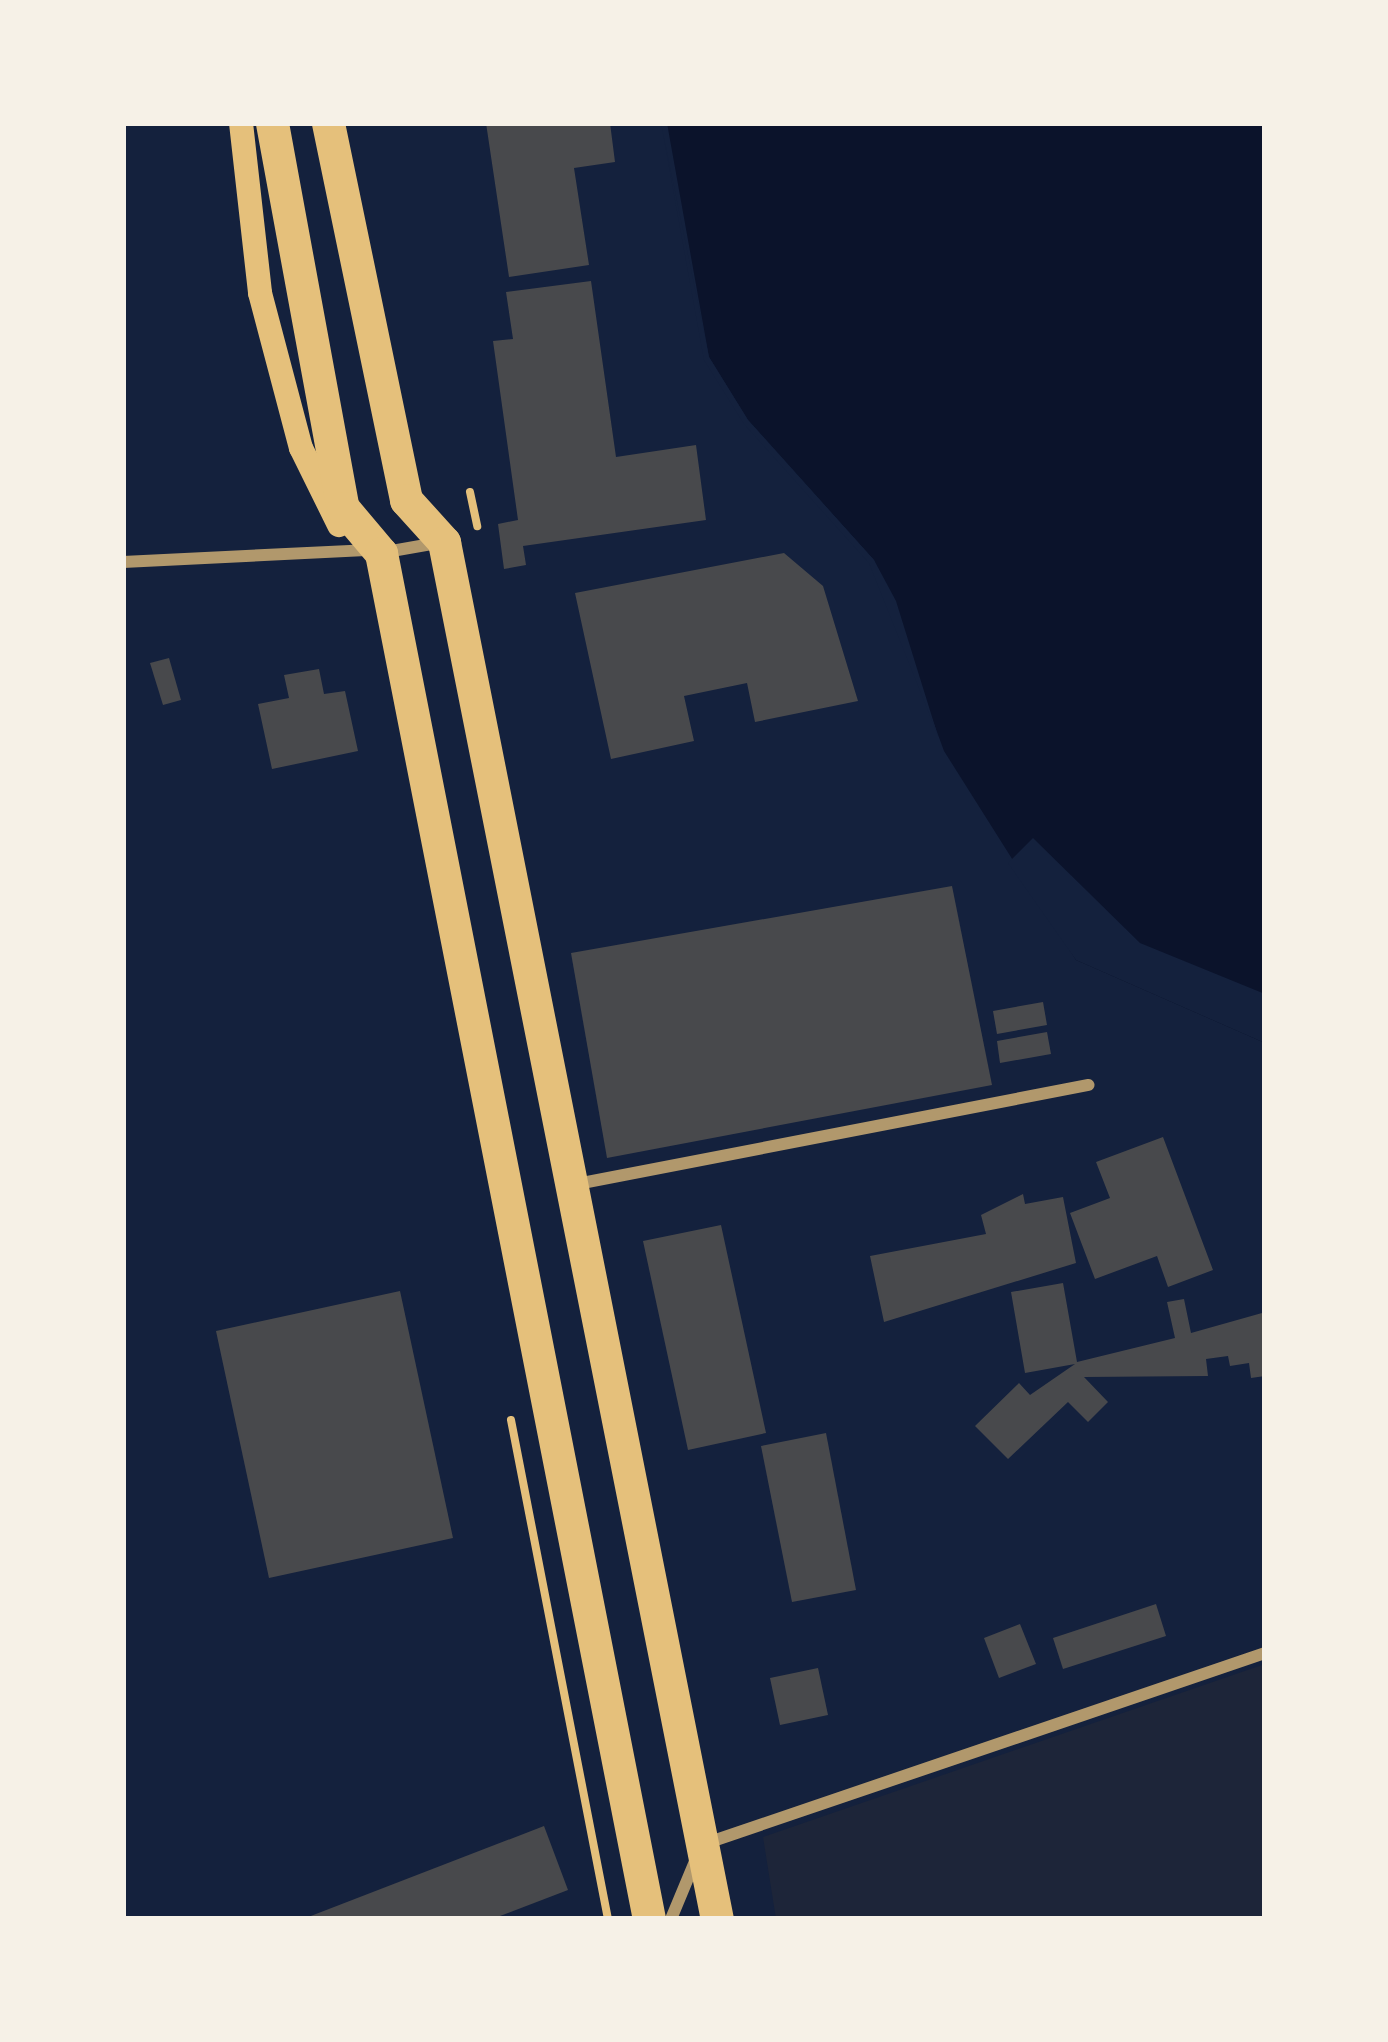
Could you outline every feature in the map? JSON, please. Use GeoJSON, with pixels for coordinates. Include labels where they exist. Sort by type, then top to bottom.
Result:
{"type":"FeatureCollection","features":[{"type":"Feature","properties":{"kind":"highway"},"geometry":{"type":"LineString","coordinates":[[272,123],[343,508],[381,553],[649,1919]]}},
{"type":"Feature","properties":{"kind":"highway"},"geometry":{"type":"LineString","coordinates":[[328,123],[406,500],[444,542],[577,1184],[717,1919]]}},
{"type":"Feature","properties":{"kind":"main road"},"geometry":{"type":"LineString","coordinates":[[241,123],[260,293],[302,448],[337,524],[381,553]]}},
{"type":"Feature","properties":{"kind":"street"},"geometry":{"type":"LineString","coordinates":[[123,562],[341,544],[381,553],[444,542]]}},
{"type":"Feature","properties":{"kind":"street"},"geometry":{"type":"LineString","coordinates":[[577,1184],[1088,1085]]}},
{"type":"Feature","properties":{"kind":"street"},"geometry":{"type":"LineString","coordinates":[[671,1919],[701,1847],[1265,1653]]}},
{"type":"Feature","properties":{"kind":"shaded area"},"geometry":{"type":"Polygon","coordinates":[[[667,123],[1265,123],[1265,1043],[1076,960],[944,751],[874,560],[748,420],[709,357],[667,123]]]}},
{"type":"Feature","properties":{"kind":"shaded area"},"geometry":{"type":"Polygon","coordinates":[[[1265,1664],[1265,1919],[776,1919],[763,1837],[1265,1664]]]}},
{"type":"Feature","properties":{"kind":"pier"},"geometry":{"type":"Polygon","coordinates":[[[661,123],[709,357],[748,420],[874,560],[896,601],[938,736],[869,563],[744,424],[704,360],[661,123]]]}},
{"type":"Feature","properties":{"kind":"pier"},"geometry":{"type":"Polygon","coordinates":[[[1033,838],[1140,943],[1265,994],[1265,1043],[1076,960],[1008,863],[1033,838]]]}},
{"type":"Feature","properties":{"kind":"building"},"geometry":{"type":"Polygon","coordinates":[[[486,123],[610,123],[615,162],[574,168],[589,265],[509,277],[486,123]]]}},
{"type":"Feature","properties":{"kind":"building"},"geometry":{"type":"Polygon","coordinates":[[[591,281],[616,457],[696,445],[706,520],[523,546],[526,565],[504,569],[498,524],[518,520],[493,341],[513,339],[506,292],[591,281]]]}},
{"type":"Feature","properties":{"kind":"building"},"geometry":{"type":"Polygon","coordinates":[[[784,553],[823,586],[858,701],[755,722],[747,683],[684,696],[694,741],[611,759],[575,593],[784,553]]]}},
{"type":"Feature","properties":{"kind":"building"},"geometry":{"type":"Polygon","coordinates":[[[169,658],[181,700],[163,705],[150,663],[169,658]]]}},
{"type":"Feature","properties":{"kind":"building"},"geometry":{"type":"Polygon","coordinates":[[[319,669],[324,694],[345,691],[358,751],[272,769],[258,704],[289,698],[284,675],[319,669]]]}},
{"type":"Feature","properties":{"kind":"building"},"geometry":{"type":"Polygon","coordinates":[[[952,886],[992,1085],[607,1158],[571,953],[952,886]]]}},
{"type":"Feature","properties":{"kind":"building"},"geometry":{"type":"Polygon","coordinates":[[[1043,1002],[1047,1025],[997,1034],[993,1011],[1043,1002]]]}},
{"type":"Feature","properties":{"kind":"building"},"geometry":{"type":"Polygon","coordinates":[[[1047,1032],[1051,1054],[1000,1063],[997,1041],[1047,1032]]]}},
{"type":"Feature","properties":{"kind":"building"},"geometry":{"type":"Polygon","coordinates":[[[1163,1137],[1213,1270],[1168,1287],[1157,1256],[1095,1279],[1070,1213],[1110,1198],[1096,1162],[1163,1137]]]}},
{"type":"Feature","properties":{"kind":"building"},"geometry":{"type":"Polygon","coordinates":[[[1023,1194],[1025,1204],[1063,1197],[1076,1263],[884,1322],[870,1256],[986,1234],[981,1215],[1023,1194]]]}},
{"type":"Feature","properties":{"kind":"building"},"geometry":{"type":"Polygon","coordinates":[[[721,1225],[766,1433],[688,1450],[643,1241],[721,1225]]]}},
{"type":"Feature","properties":{"kind":"building"},"geometry":{"type":"Polygon","coordinates":[[[1063,1283],[1077,1362],[1175,1338],[1167,1302],[1184,1299],[1191,1333],[1262,1313],[1265,1376],[1251,1378],[1249,1363],[1230,1366],[1228,1356],[1206,1359],[1208,1376],[1084,1377],[1108,1402],[1088,1422],[1068,1402],[1008,1459],[975,1426],[1019,1383],[1030,1395],[1075,1364],[1025,1373],[1011,1292],[1063,1283]]]}},
{"type":"Feature","properties":{"kind":"building"},"geometry":{"type":"Polygon","coordinates":[[[400,1291],[453,1538],[269,1578],[216,1331],[400,1291]]]}},
{"type":"Feature","properties":{"kind":"building"},"geometry":{"type":"Polygon","coordinates":[[[826,1433],[856,1590],[792,1602],[761,1446],[826,1433]]]}},
{"type":"Feature","properties":{"kind":"building"},"geometry":{"type":"Polygon","coordinates":[[[1156,1604],[1166,1636],[1063,1669],[1053,1638],[1156,1604]]]}},
{"type":"Feature","properties":{"kind":"building"},"geometry":{"type":"Polygon","coordinates":[[[1020,1624],[1036,1664],[999,1678],[984,1638],[1020,1624]]]}},
{"type":"Feature","properties":{"kind":"building"},"geometry":{"type":"Polygon","coordinates":[[[818,1668],[828,1715],[780,1725],[770,1678],[818,1668]]]}},
{"type":"Feature","properties":{"kind":"building"},"geometry":{"type":"Polygon","coordinates":[[[544,1826],[568,1890],[492,1919],[303,1919],[544,1826]]]}}]}
